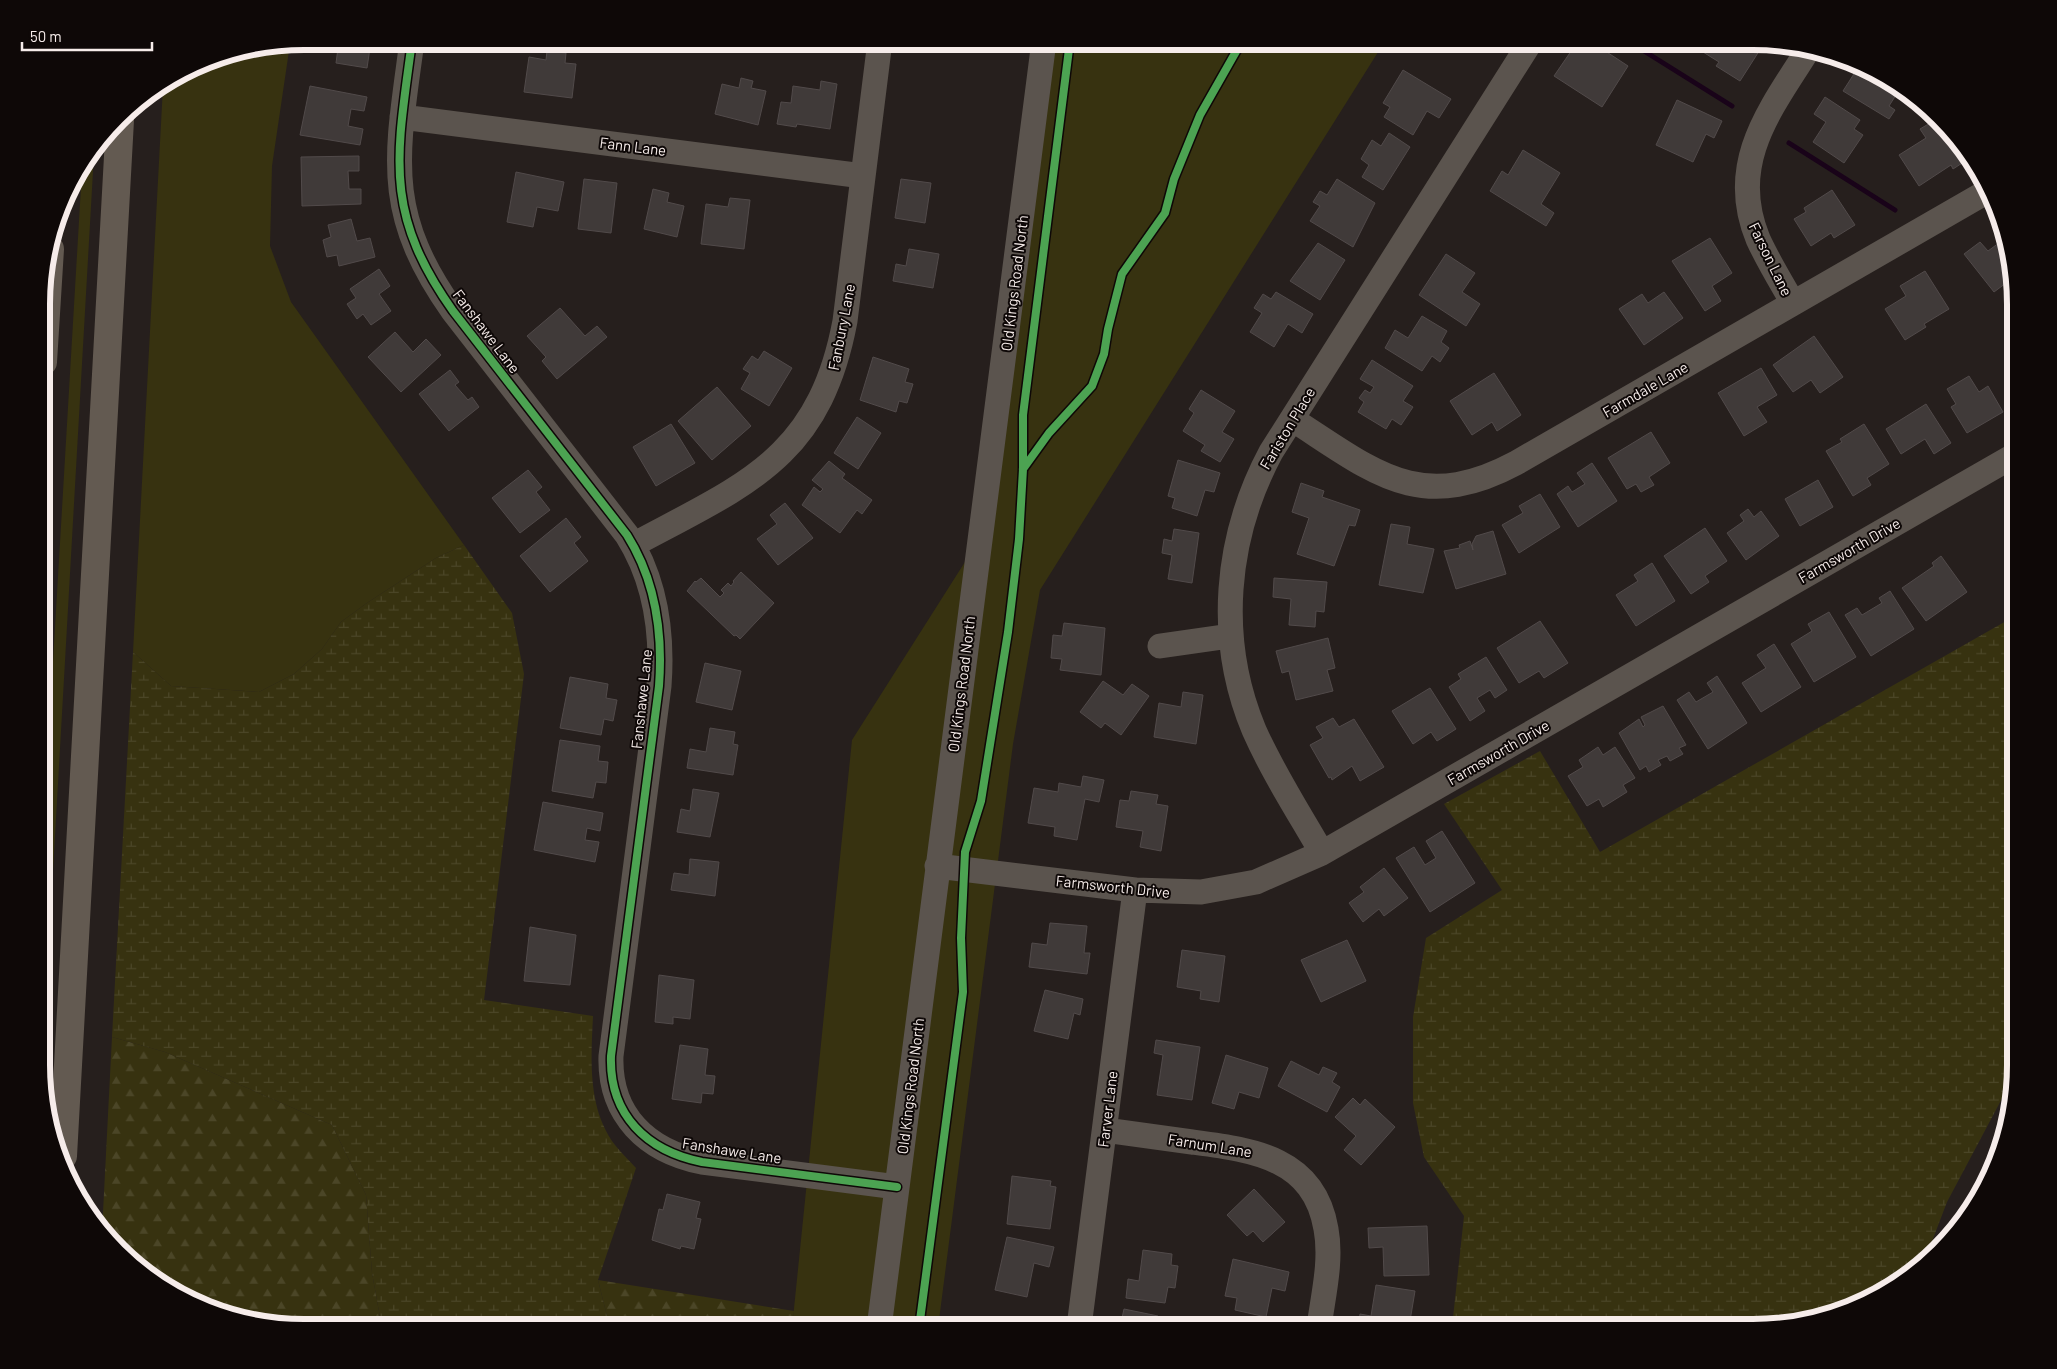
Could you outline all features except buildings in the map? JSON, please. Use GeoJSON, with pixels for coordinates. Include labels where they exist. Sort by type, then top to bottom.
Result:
{"type":"FeatureCollection","features":[{"type":"Feature","properties":{"kind":"highway"},"geometry":{"type":"LineString","coordinates":[[63,1148],[120,129]]}},
{"type":"Feature","properties":{"kind":"street","name":"Fanshawe Lane"},"geometry":{"type":"LineString","coordinates":[[411,50],[398,167],[400,190],[412,238],[426,269],[454,311],[633,545],[653,597],[660,632],[660,659],[611,1056],[611,1077],[617,1098],[628,1117],[642,1135],[659,1148],[678,1156],[702,1162],[897,1187]]}},
{"type":"Feature","properties":{"kind":"street","name":"Fanbury Lane"},"geometry":{"type":"LineString","coordinates":[[633,545],[723,497],[750,479],[785,450],[809,420],[828,384],[840,348],[879,50]]}},
{"type":"Feature","properties":{"kind":"street","name":"Old Kings Road North"},"geometry":{"type":"LineString","coordinates":[[880,1319],[1043,50]]}},
{"type":"Feature","properties":{"kind":"street","name":"Fariston Place"},"geometry":{"type":"LineString","coordinates":[[1322,853],[1276,773],[1254,730],[1241,690],[1230,636],[1232,568],[1242,520],[1264,466],[1292,419],[1525,50]]}},
{"type":"Feature","properties":{"kind":"street","name":"Farson Lane"},"geometry":{"type":"LineString","coordinates":[[1793,303],[1758,240],[1750,213],[1747,182],[1751,154],[1760,128],[1805,55]]}},
{"type":"Feature","properties":{"kind":"street","name":"Fann Lane"},"geometry":{"type":"LineString","coordinates":[[402,117],[863,176]]}},
{"type":"Feature","properties":{"kind":"street","name":"Farmdale Lane"},"geometry":{"type":"LineString","coordinates":[[1292,419],[1370,469],[1391,479],[1425,486],[1464,485],[1486,478],[1516,463],[1982,194]]}},
{"type":"Feature","properties":{"kind":"street","name":"Farmsworth Drive"},"geometry":{"type":"LineString","coordinates":[[937,866],[1135,890],[1194,893],[1239,887],[1274,876],[1322,853],[2007,460]]}},
{"type":"Feature","properties":{"kind":"street"},"geometry":{"type":"LineString","coordinates":[[1160,646],[1230,636]]}},
{"type":"Feature","properties":{"kind":"street","name":"Farver Lane"},"geometry":{"type":"LineString","coordinates":[[1080,1319],[1135,890]]}},
{"type":"Feature","properties":{"kind":"street","name":"Farnum Lane"},"geometry":{"type":"LineString","coordinates":[[1105,1130],[1251,1151],[1279,1161],[1300,1176],[1315,1196],[1327,1230],[1328,1254],[1320,1319]]}},
{"type":"Feature","properties":{"kind":"green space"},"geometry":{"type":"Polygon","coordinates":[[[1053,50],[1379,50],[1040,590],[1013,744],[939,1319],[891,1319],[1053,50]]]}},
{"type":"Feature","properties":{"kind":"green space"},"geometry":{"type":"Polygon","coordinates":[[[289,51],[272,166],[270,246],[291,302],[464,545],[436,558],[367,603],[341,622],[322,649],[294,674],[259,692],[171,686],[133,652],[163,93],[192,76],[222,63],[254,55],[289,51]]]}},
{"type":"Feature","properties":{"kind":"green space"},"geometry":{"type":"Polygon","coordinates":[[[94,162],[50,924],[50,714],[81,182],[94,162]]]}},
{"type":"Feature","properties":{"kind":"green space"},"geometry":{"type":"Polygon","coordinates":[[[464,545],[512,613],[524,674],[484,1000],[593,1016],[593,1083],[599,1115],[615,1145],[636,1168],[598,1280],[608,1319],[380,1319],[372,1273],[366,1195],[332,1125],[165,1052],[112,1037],[133,652],[171,686],[259,692],[294,674],[322,649],[341,622],[436,558],[464,545]]]}},
{"type":"Feature","properties":{"kind":"green space"},"geometry":{"type":"Polygon","coordinates":[[[970,554],[871,1319],[793,1319],[852,740],[970,554]]]}},
{"type":"Feature","properties":{"kind":"green space"},"geometry":{"type":"Polygon","coordinates":[[[2007,621],[2007,1065],[2005,1092],[1947,1202],[1929,1248],[1908,1267],[1880,1285],[1850,1300],[1835,1306],[1786,1317],[1753,1319],[1453,1319],[1464,1216],[1424,1157],[1413,1103],[1413,1017],[1426,938],[1502,890],[1444,804],[1540,751],[1600,852],[2007,621]]]}},
{"type":"Feature","properties":{"kind":"green space"},"geometry":{"type":"Polygon","coordinates":[[[112,1037],[165,1052],[332,1125],[366,1195],[372,1273],[380,1319],[271,1317],[222,1306],[177,1285],[149,1267],[124,1245],[103,1221],[112,1037]]]}},
{"type":"Feature","properties":{"kind":"green space"},"geometry":{"type":"Polygon","coordinates":[[[598,1280],[794,1311],[793,1319],[608,1319],[598,1280]]]}},
{"type":"Feature","properties":{"kind":"waterway"},"geometry":{"type":"LineString","coordinates":[[1642,50],[1732,106]]}},
{"type":"Feature","properties":{"kind":"waterway"},"geometry":{"type":"LineString","coordinates":[[1789,143],[1895,210]]}},
{"type":"Feature","properties":{"kind":"cycle path"},"geometry":{"type":"LineString","coordinates":[[411,50],[402,117],[400,181],[405,212],[415,243],[430,275],[453,311],[627,535],[645,571],[655,608],[660,647],[659,686],[611,1056],[612,1077],[624,1113],[635,1127],[649,1139],[664,1149],[682,1157],[702,1162],[897,1187]]}},
{"type":"Feature","properties":{"kind":"cycle path"},"geometry":{"type":"LineString","coordinates":[[920,1319],[963,992],[961,938],[965,852],[981,801],[1008,632],[1019,539],[1023,469],[1023,415],[1069,50]]}},
{"type":"Feature","properties":{"kind":"cycle path"},"geometry":{"type":"LineString","coordinates":[[1023,469],[1049,433],[1092,386],[1104,354],[1108,329],[1122,274],[1165,213],[1174,179],[1200,115],[1237,50]]}}]}
